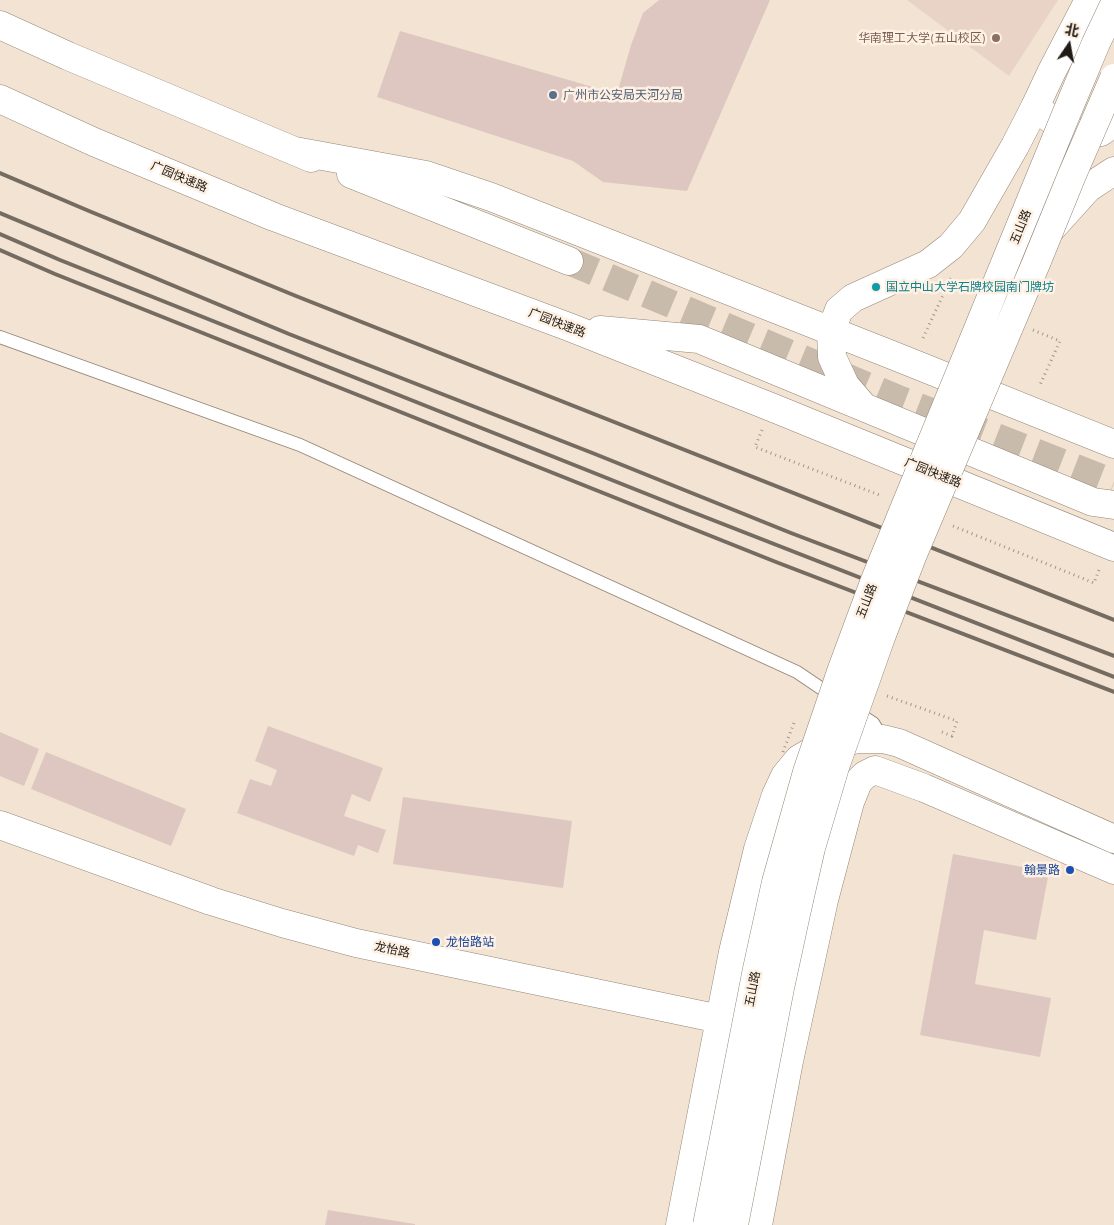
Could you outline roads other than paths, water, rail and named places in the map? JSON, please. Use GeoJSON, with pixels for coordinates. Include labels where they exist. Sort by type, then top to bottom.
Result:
{"type":"FeatureCollection","features":[{"type":"Feature","properties":{"kind":"main road"},"geometry":{"type":"LineString","coordinates":[[863,406],[845,385],[832,356],[831,331],[839,310],[853,298],[928,264],[951,246],[972,221],[1015,146],[1089,0]]}},
{"type":"Feature","properties":{"kind":"main road","name":"五山路"},"geometry":{"type":"LineString","coordinates":[[707,1225],[776,882],[807,772],[849,650],[879,571],[1067,112],[1114,5]]}},
{"type":"Feature","properties":{"kind":"main road"},"geometry":{"type":"LineString","coordinates":[[0,25],[68,56],[295,151],[568,261]]}},
{"type":"Feature","properties":{"kind":"main road","name":"五山路"},"geometry":{"type":"LineString","coordinates":[[734,1225],[786,960],[812,848],[835,767],[913,554],[1114,78]]}},
{"type":"Feature","properties":{"kind":"main road","name":"广园快速路"},"geometry":{"type":"LineString","coordinates":[[0,99],[94,142],[274,217],[568,327],[771,407],[1114,547]]}},
{"type":"Feature","properties":{"kind":"main road"},"geometry":{"type":"LineString","coordinates":[[1035,107],[1060,126],[1080,134],[1101,132],[1114,122]]}},
{"type":"Feature","properties":{"kind":"main road"},"geometry":{"type":"LineString","coordinates":[[295,151],[426,175],[482,194],[567,226],[1114,444]]}},
{"type":"Feature","properties":{"kind":"main road"},"geometry":{"type":"LineString","coordinates":[[1049,232],[1088,188],[1114,171]]}},
{"type":"Feature","properties":{"kind":"main road"},"geometry":{"type":"LineString","coordinates":[[568,327],[700,339],[1107,506]]}},
{"type":"Feature","properties":{"kind":"main road"},"geometry":{"type":"LineString","coordinates":[[680,1225],[720,1018],[758,849],[776,795],[785,776],[799,759],[821,746],[859,739],[883,739],[899,743],[1114,839]]}},
{"type":"Feature","properties":{"kind":"main road"},"geometry":{"type":"LineString","coordinates":[[758,1225],[795,1032],[824,900],[850,802],[858,782],[865,775],[875,770],[924,788],[1114,870]]}},
{"type":"Feature","properties":{"kind":"main road","name":"龙怡路"},"geometry":{"type":"LineString","coordinates":[[0,825],[211,901],[291,926],[356,943],[795,1032]]}},
{"type":"Feature","properties":{"kind":"lane"},"geometry":{"type":"LineString","coordinates":[[0,337],[300,444],[797,672],[873,723],[883,739]]}},
{"type":"Feature","properties":{"kind":"tunnel"},"geometry":{"type":"LineString","coordinates":[[569,261],[898,399],[1114,483]]}},
{"type":"Feature","properties":{"kind":"railway"},"geometry":{"type":"LineString","coordinates":[[0,173],[296,296],[1114,620]]}},
{"type":"Feature","properties":{"kind":"railway"},"geometry":{"type":"LineString","coordinates":[[0,213],[289,334],[791,533],[1114,656]]}},
{"type":"Feature","properties":{"kind":"railway"},"geometry":{"type":"LineString","coordinates":[[0,234],[60,260],[682,508],[1114,677]]}},
{"type":"Feature","properties":{"kind":"railway"},"geometry":{"type":"LineString","coordinates":[[0,250],[55,274],[776,562],[1114,692]]}},
{"type":"Feature","properties":{"kind":"place","name":"华南理工大学(五山校区)"},"geometry":{"type":"Point","coordinates":[996,38]}},
{"type":"Feature","properties":{"kind":"place","name":"广州市公安局天河分局"},"geometry":{"type":"Point","coordinates":[553,95]}},
{"type":"Feature","properties":{"kind":"place","name":"国立中山大学石牌校园南门牌坊"},"geometry":{"type":"Point","coordinates":[876,287]}},
{"type":"Feature","properties":{"kind":"place","name":"翰景路"},"geometry":{"type":"Point","coordinates":[1070,870]}},
{"type":"Feature","properties":{"kind":"place","name":"龙怡路站"},"geometry":{"type":"Point","coordinates":[436,942]}}]}
